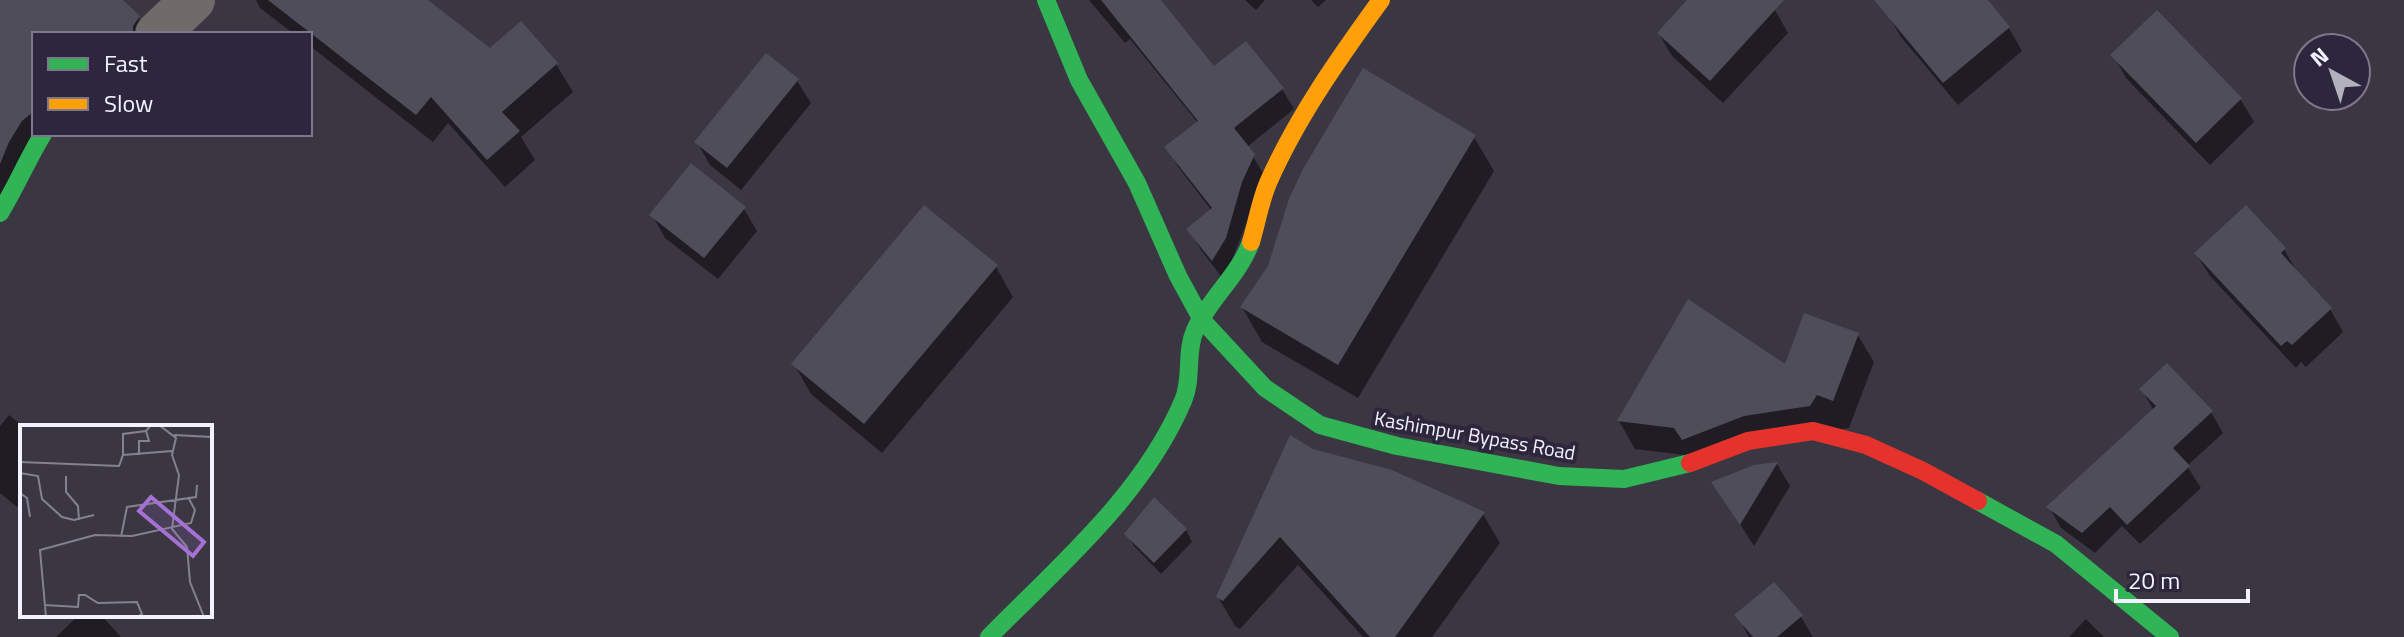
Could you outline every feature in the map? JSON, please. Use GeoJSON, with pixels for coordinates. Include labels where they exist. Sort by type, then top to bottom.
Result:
{"type":"FeatureCollection","features":[{"type":"Feature","properties":{"kind":"main road","name":"Kashimpur Bypass Road"},"geometry":{"type":"LineString","coordinates":[[1046,0],[1079,80],[1137,183],[1178,276],[1202,320],[1265,388],[1320,425],[1397,446],[1559,476],[1624,479],[1683,466],[1748,441],[1813,431],[1866,445],[1923,471],[2056,544],[2170,637]]}},
{"type":"Feature","properties":{"kind":"main road"},"geometry":{"type":"LineString","coordinates":[[989,637],[1075,549],[1143,471],[1187,390],[1190,343],[1244,257],[1268,184],[1302,118],[1344,50],[1381,0]]}},
{"type":"Feature","properties":{"kind":"main road"},"geometry":{"type":"LineString","coordinates":[[0,213],[42,136]]}},
{"type":"Feature","properties":{"kind":"street"},"geometry":{"type":"LineString","coordinates":[[159,32],[193,0]]}},
{"type":"Feature","properties":{"kind":"building"},"geometry":{"type":"Polygon","coordinates":[[[0,0],[123,0],[140,16],[133,26],[133,32],[32,32],[32,113],[22,121],[0,164],[0,0]]]}},
{"type":"Feature","properties":{"kind":"building"},"geometry":{"type":"Polygon","coordinates":[[[268,0],[428,0],[490,48],[521,21],[558,63],[502,112],[520,131],[487,160],[431,97],[416,115],[268,0]]]}},
{"type":"Feature","properties":{"kind":"building"},"geometry":{"type":"Polygon","coordinates":[[[1101,0],[1161,0],[1214,66],[1246,41],[1284,88],[1234,128],[1255,154],[1242,182],[1226,238],[1212,261],[1186,229],[1212,208],[1164,147],[1198,121],[1101,0]]]}},
{"type":"Feature","properties":{"kind":"building"},"geometry":{"type":"Polygon","coordinates":[[[1687,0],[1784,0],[1710,81],[1657,33],[1687,0]]]}},
{"type":"Feature","properties":{"kind":"building"},"geometry":{"type":"Polygon","coordinates":[[[1874,0],[1988,0],[2010,27],[1943,83],[1874,0]]]}},
{"type":"Feature","properties":{"kind":"building"},"geometry":{"type":"Polygon","coordinates":[[[2157,10],[2242,98],[2196,143],[2110,55],[2157,10]]]}},
{"type":"Feature","properties":{"kind":"building"},"geometry":{"type":"Polygon","coordinates":[[[766,53],[799,79],[727,168],[694,142],[766,53]]]}},
{"type":"Feature","properties":{"kind":"building"},"geometry":{"type":"Polygon","coordinates":[[[1363,68],[1476,135],[1338,365],[1240,307],[1268,266],[1289,199],[1303,169],[1363,68]]]}},
{"type":"Feature","properties":{"kind":"building"},"geometry":{"type":"Polygon","coordinates":[[[691,163],[746,207],[704,258],[649,215],[691,163]]]}},
{"type":"Feature","properties":{"kind":"building"},"geometry":{"type":"Polygon","coordinates":[[[924,205],[998,265],[864,424],[791,364],[924,205]]]}},
{"type":"Feature","properties":{"kind":"building"},"geometry":{"type":"Polygon","coordinates":[[[2246,205],[2286,248],[2281,253],[2332,308],[2292,345],[2287,341],[2281,346],[2194,253],[2246,205]]]}},
{"type":"Feature","properties":{"kind":"building"},"geometry":{"type":"Polygon","coordinates":[[[1688,299],[1785,364],[1804,313],[1859,333],[1833,401],[1817,395],[1810,406],[1744,416],[1682,440],[1674,428],[1617,421],[1688,299]]]}},
{"type":"Feature","properties":{"kind":"building"},"geometry":{"type":"Polygon","coordinates":[[[2167,363],[2213,411],[2173,448],[2190,466],[2127,525],[2110,507],[2082,533],[2046,507],[2156,406],[2139,389],[2167,363]]]}},
{"type":"Feature","properties":{"kind":"building"},"geometry":{"type":"Polygon","coordinates":[[[1290,435],[1313,449],[1392,470],[1485,512],[1395,637],[1370,637],[1280,537],[1223,601],[1216,597],[1290,435]]]}},
{"type":"Feature","properties":{"kind":"building"},"geometry":{"type":"Polygon","coordinates":[[[1778,462],[1740,525],[1711,482],[1754,465],[1778,462]]]}},
{"type":"Feature","properties":{"kind":"building"},"geometry":{"type":"Polygon","coordinates":[[[1154,497],[1187,529],[1154,563],[1124,534],[1154,497]]]}},
{"type":"Feature","properties":{"kind":"building"},"geometry":{"type":"Polygon","coordinates":[[[1774,582],[1803,615],[1777,637],[1753,637],[1734,615],[1774,582]]]}},
{"type":"Feature","properties":{"kind":"traffic: fast"},"geometry":{"type":"LineString","coordinates":[[1046,0],[1079,80],[1137,183],[1178,276],[1202,320],[1265,388],[1320,425],[1397,446],[1559,476],[1624,479],[1690,463]]}},
{"type":"Feature","properties":{"kind":"traffic: fast"},"geometry":{"type":"LineString","coordinates":[[0,213],[42,136]]}},
{"type":"Feature","properties":{"kind":"traffic: fast"},"geometry":{"type":"LineString","coordinates":[[989,637],[1071,556],[1146,468],[1183,401],[1195,330],[1251,242]]}},
{"type":"Feature","properties":{"kind":"traffic: fast"},"geometry":{"type":"LineString","coordinates":[[1978,501],[2056,544],[2170,637]]}},
{"type":"Feature","properties":{"kind":"traffic: slow"},"geometry":{"type":"LineString","coordinates":[[1251,242],[1265,190],[1279,159],[1305,111],[1381,0]]}},
{"type":"Feature","properties":{"kind":"traffic: jam"},"geometry":{"type":"LineString","coordinates":[[1690,463],[1748,441],[1813,431],[1866,445],[1978,501]]}}]}
